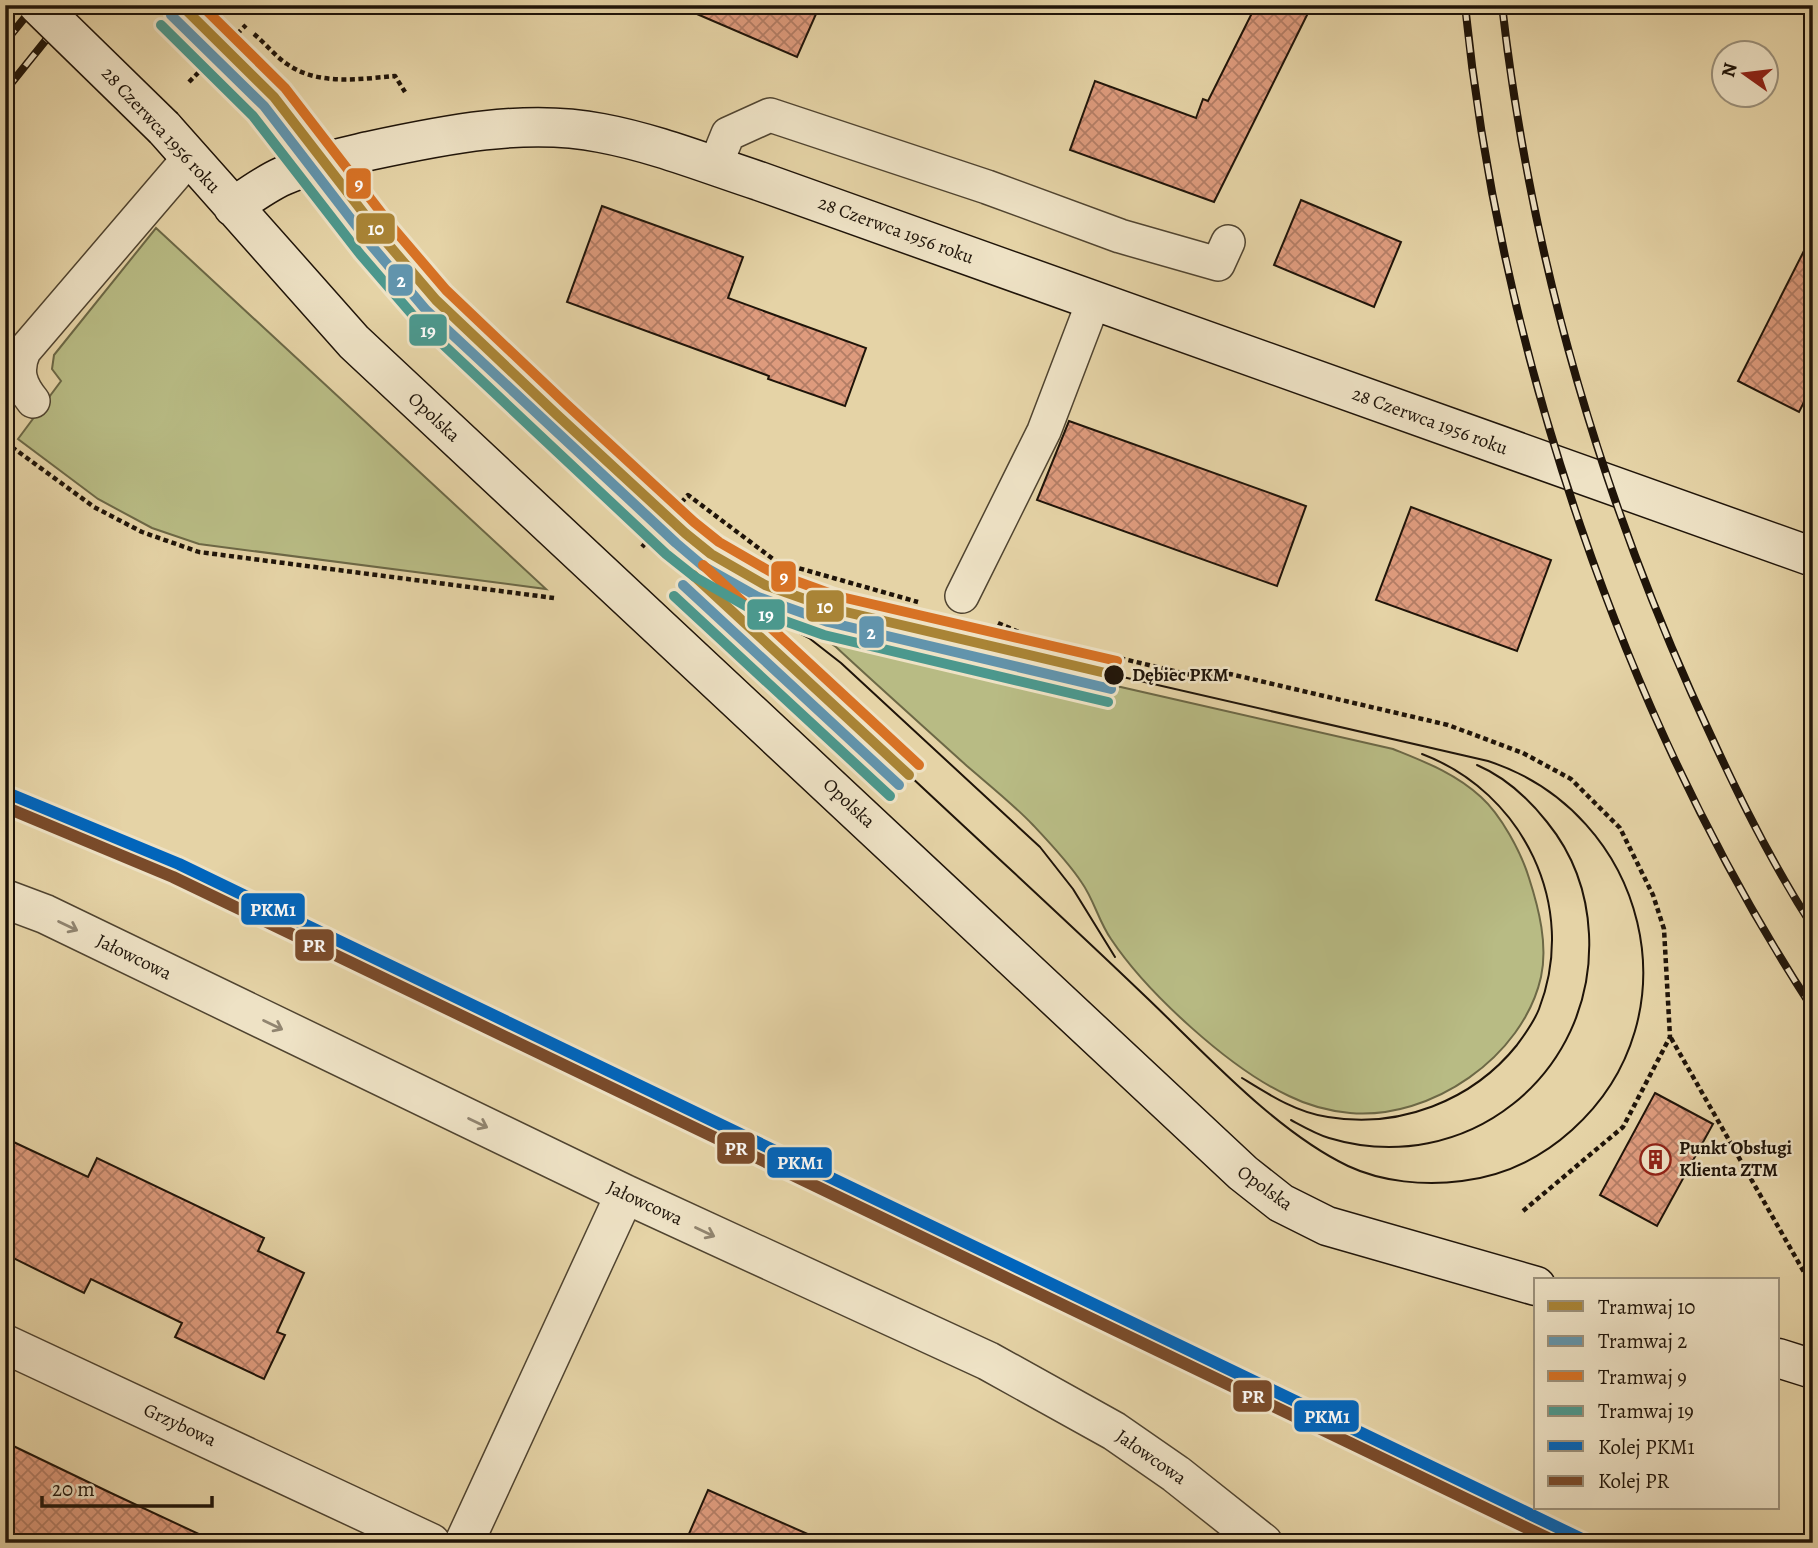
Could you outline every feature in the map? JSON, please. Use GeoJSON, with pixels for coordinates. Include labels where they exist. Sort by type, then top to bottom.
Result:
{"type":"FeatureCollection","features":[{"type":"Feature","properties":{"kind":"street","name":"28 Czerwca 1956 roku"},"geometry":{"type":"LineString","coordinates":[[38,5],[163,128],[233,207],[283,176],[310,166],[432,138],[510,129],[573,128],[649,145],[715,166],[1813,557]]}},
{"type":"Feature","properties":{"kind":"street","name":"Opolska"},"geometry":{"type":"LineString","coordinates":[[233,207],[354,342],[1252,1181],[1281,1202],[1327,1226],[1534,1285]]}},
{"type":"Feature","properties":{"kind":"street","name":"Jałowcowa"},"geometry":{"type":"LineString","coordinates":[[5,899],[45,915],[625,1194],[1000,1367],[1114,1431],[1177,1474],[1263,1543]]}},
{"type":"Feature","properties":{"kind":"street"},"geometry":{"type":"LineString","coordinates":[[464,1543],[625,1194]]}},
{"type":"Feature","properties":{"kind":"street","name":"Grzybowa"},"geometry":{"type":"LineString","coordinates":[[5,1343],[431,1543]]}},
{"type":"Feature","properties":{"kind":"street"},"geometry":{"type":"LineString","coordinates":[[1780,1358],[1813,1370]]}},
{"type":"Feature","properties":{"kind":"lane"},"geometry":{"type":"LineString","coordinates":[[715,166],[728,134],[771,114],[988,187],[1120,236],[1218,264],[1228,242]]}},
{"type":"Feature","properties":{"kind":"lane"},"geometry":{"type":"LineString","coordinates":[[19,390],[20,361],[24,351],[190,157]]}},
{"type":"Feature","properties":{"kind":"lane"},"geometry":{"type":"LineString","coordinates":[[960,603],[1044,431],[1094,300]]}},
{"type":"Feature","properties":{"kind":"path"},"geometry":{"type":"LineString","coordinates":[[254,34],[287,64],[302,72],[335,80],[395,76],[432,138]]}},
{"type":"Feature","properties":{"kind":"path"},"geometry":{"type":"LineString","coordinates":[[5,442],[94,508],[142,532],[199,552],[512,594],[556,598],[564,592]]}},
{"type":"Feature","properties":{"kind":"path"},"geometry":{"type":"LineString","coordinates":[[635,555],[688,495],[777,562],[900,598],[960,603],[1030,638],[1204,678],[1230,674],[1448,725],[1523,753],[1571,779],[1620,828],[1653,895],[1664,929],[1670,1037],[1813,1288]]}},
{"type":"Feature","properties":{"kind":"path"},"geometry":{"type":"LineString","coordinates":[[1522,1211],[1623,1127],[1670,1037]]}},
{"type":"Feature","properties":{"kind":"green space"},"geometry":{"type":"Polygon","coordinates":[[[156,228],[546,589],[199,544],[152,528],[98,499],[18,439],[61,381],[52,369],[54,355],[156,228]]]}},
{"type":"Feature","properties":{"kind":"green space"},"geometry":{"type":"Polygon","coordinates":[[[818,618],[1393,749],[1450,775],[1481,797],[1496,814],[1516,846],[1533,890],[1543,940],[1543,965],[1531,1006],[1515,1033],[1494,1057],[1469,1078],[1441,1094],[1411,1106],[1381,1112],[1342,1112],[1303,1102],[1266,1084],[1241,1068],[1191,1028],[1146,983],[1111,939],[1086,890],[1052,846],[1009,802],[836,647],[815,632],[818,618]]]}},
{"type":"Feature","properties":{"kind":"building"},"geometry":{"type":"Polygon","coordinates":[[[676,5],[820,5],[797,57],[676,5]]]}},
{"type":"Feature","properties":{"kind":"building"},"geometry":{"type":"Polygon","coordinates":[[[1256,5],[1312,5],[1214,202],[1070,150],[1095,81],[1196,118],[1203,99],[1208,101],[1256,5]]]}},
{"type":"Feature","properties":{"kind":"building"},"geometry":{"type":"Polygon","coordinates":[[[1301,200],[1401,242],[1374,307],[1274,265],[1301,200]]]}},
{"type":"Feature","properties":{"kind":"building"},"geometry":{"type":"Polygon","coordinates":[[[602,206],[743,257],[728,298],[866,348],[845,406],[567,302],[602,206]]]}},
{"type":"Feature","properties":{"kind":"building"},"geometry":{"type":"Polygon","coordinates":[[[1813,233],[1813,384],[1799,412],[1738,381],[1813,233]]]}},
{"type":"Feature","properties":{"kind":"building"},"geometry":{"type":"Polygon","coordinates":[[[1069,421],[1306,506],[1277,586],[1037,500],[1069,421]]]}},
{"type":"Feature","properties":{"kind":"building"},"geometry":{"type":"Polygon","coordinates":[[[1411,507],[1551,560],[1517,651],[1376,600],[1411,507]]]}},
{"type":"Feature","properties":{"kind":"building","name":"Punkt Obsługi Klienta ZTM"},"geometry":{"type":"Polygon","coordinates":[[[1655,1093],[1713,1124],[1657,1226],[1600,1195],[1655,1093]]]}},
{"type":"Feature","properties":{"kind":"building"},"geometry":{"type":"Polygon","coordinates":[[[5,1138],[88,1177],[97,1158],[264,1238],[258,1251],[304,1273],[277,1332],[285,1335],[264,1379],[175,1337],[182,1323],[91,1279],[84,1293],[5,1254],[5,1138]]]}},
{"type":"Feature","properties":{"kind":"building"},"geometry":{"type":"Polygon","coordinates":[[[5,1442],[111,1493],[218,1543],[5,1543],[5,1442]]]}},
{"type":"Feature","properties":{"kind":"building"},"geometry":{"type":"Polygon","coordinates":[[[708,1490],[828,1543],[685,1543],[708,1490]]]}},
{"type":"Feature","properties":{"kind":"tram line","name":"10"},"geometry":{"type":"LineString","coordinates":[[181,5],[274,97],[382,237],[436,300],[555,413],[711,554],[765,585],[833,609],[1114,675]]}},
{"type":"Feature","properties":{"kind":"tram line","name":"9"},"geometry":{"type":"LineString","coordinates":[[201,5],[285,88],[393,228],[446,290],[565,403],[719,542],[771,572],[837,596],[1117,661]]}},
{"type":"Feature","properties":{"kind":"tram line","name":"2"},"geometry":{"type":"LineString","coordinates":[[171,15],[264,106],[371,245],[426,310],[703,566],[758,597],[828,622],[1111,689]]}},
{"type":"Feature","properties":{"kind":"tram line","name":"19"},"geometry":{"type":"LineString","coordinates":[[161,25],[253,116],[360,254],[417,320],[666,554],[695,577],[751,609],[824,635],[1108,702]]}},
{"type":"Feature","properties":{"kind":"tram line"},"geometry":{"type":"LineString","coordinates":[[672,556],[726,596],[809,638],[841,663],[1040,847],[1073,889],[1115,957]]}},
{"type":"Feature","properties":{"kind":"tram line","name":"9"},"geometry":{"type":"LineString","coordinates":[[703,565],[919,765]]}},
{"type":"Feature","properties":{"kind":"tram line","name":"10"},"geometry":{"type":"LineString","coordinates":[[693,575],[909,775]]}},
{"type":"Feature","properties":{"kind":"tram line","name":"2"},"geometry":{"type":"LineString","coordinates":[[683,585],[899,785]]}},
{"type":"Feature","properties":{"kind":"tram line","name":"19"},"geometry":{"type":"LineString","coordinates":[[674,596],[890,796]]}},
{"type":"Feature","properties":{"kind":"tram line"},"geometry":{"type":"LineString","coordinates":[[909,775],[1241,1089],[1294,1133],[1348,1166],[1375,1176],[1404,1181],[1433,1183],[1477,1179],[1521,1164],[1548,1149],[1572,1130],[1611,1084],[1635,1032],[1643,977],[1637,922],[1618,871],[1586,825],[1542,787],[1488,761],[1114,675]]}},
{"type":"Feature","properties":{"kind":"tram line"},"geometry":{"type":"LineString","coordinates":[[1242,1078],[1283,1102],[1316,1115],[1355,1120],[1407,1114],[1456,1096],[1478,1082],[1499,1065],[1535,1019],[1550,970],[1552,931],[1546,893],[1533,857],[1514,824],[1489,795],[1458,772],[1422,754]]}},
{"type":"Feature","properties":{"kind":"tram line"},"geometry":{"type":"LineString","coordinates":[[1291,1120],[1329,1138],[1380,1147],[1428,1143],[1473,1129],[1513,1104],[1546,1071],[1570,1031],[1585,985],[1589,934],[1588,918],[1577,874],[1556,834],[1532,805],[1506,782],[1477,765]]}},
{"type":"Feature","properties":{"kind":"railway"},"geometry":{"type":"LineString","coordinates":[[5,42],[35,5]]}},
{"type":"Feature","properties":{"kind":"railway"},"geometry":{"type":"LineString","coordinates":[[5,91],[74,5]]}},
{"type":"Feature","properties":{"kind":"railway"},"geometry":{"type":"LineString","coordinates":[[1465,5],[1482,135],[1507,267],[1540,398],[1581,527],[1629,654],[1683,778],[1745,896],[1813,1009]]}},
{"type":"Feature","properties":{"kind":"railway"},"geometry":{"type":"LineString","coordinates":[[1502,5],[1529,182],[1548,269],[1570,356],[1624,526],[1656,610],[1733,782],[1763,841],[1813,927]]}},
{"type":"Feature","properties":{"kind":"rail line","name":"PKM1"},"geometry":{"type":"LineString","coordinates":[[5,792],[179,864],[1590,1543]]}},
{"type":"Feature","properties":{"kind":"rail line","name":"PR"},"geometry":{"type":"LineString","coordinates":[[5,807],[173,877],[1558,1543]]}},
{"type":"Feature","properties":{"kind":"place","name":"Dębiec PKM"},"geometry":{"type":"Point","coordinates":[1114,675]}},
{"type":"Feature","properties":{"kind":"place","name":"Punkt Obsługi Klienta ZTM"},"geometry":{"type":"Point","coordinates":[1656,1159]}}]}
